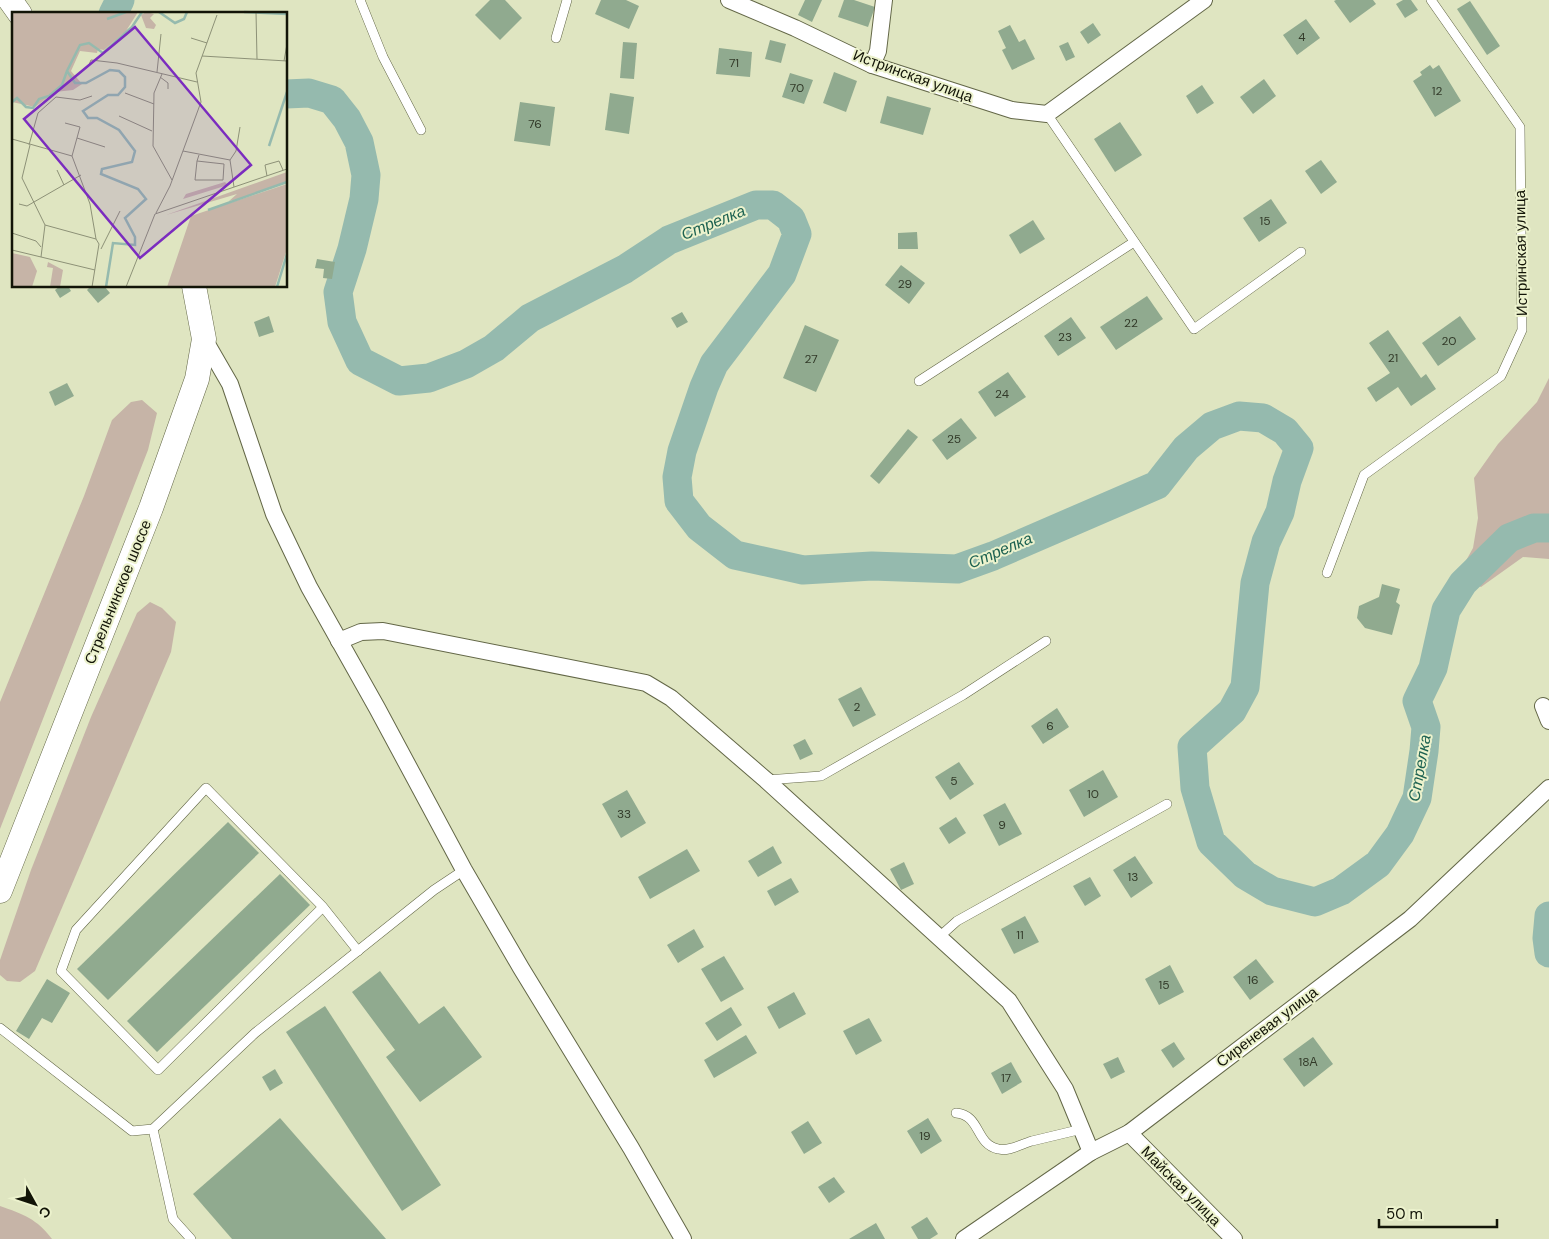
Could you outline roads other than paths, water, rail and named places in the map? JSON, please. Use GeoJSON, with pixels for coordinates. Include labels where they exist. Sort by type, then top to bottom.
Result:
{"type":"FeatureCollection","features":[{"type":"Feature","properties":{"kind":"main road"},"geometry":{"type":"LineString","coordinates":[[10,0],[19,12]]}},
{"type":"Feature","properties":{"kind":"main road","name":"Стрельнинское шоссе"},"geometry":{"type":"LineString","coordinates":[[0,891],[151,508],[197,379],[204,339],[194,288]]}},
{"type":"Feature","properties":{"kind":"street","name":"Истринская улица"},"geometry":{"type":"LineString","coordinates":[[729,0],[872,65],[1012,110],[1047,114]]}},
{"type":"Feature","properties":{"kind":"street"},"geometry":{"type":"LineString","coordinates":[[872,65],[878,51],[884,0]]}},
{"type":"Feature","properties":{"kind":"street"},"geometry":{"type":"LineString","coordinates":[[1047,114],[1204,0]]}},
{"type":"Feature","properties":{"kind":"street"},"geometry":{"type":"LineString","coordinates":[[204,339],[230,384],[274,514],[309,587],[464,870],[521,968],[631,1148],[683,1239]]}},
{"type":"Feature","properties":{"kind":"street"},"geometry":{"type":"LineString","coordinates":[[339,640],[361,632],[383,631],[646,683],[671,698],[766,780],[1009,1001],[1065,1089],[1091,1152]]}},
{"type":"Feature","properties":{"kind":"street","name":"Сиреневая улица"},"geometry":{"type":"LineString","coordinates":[[964,1239],[1091,1152],[1128,1132],[1410,919],[1549,788]]}},
{"type":"Feature","properties":{"kind":"street","name":"Майская улица"},"geometry":{"type":"LineString","coordinates":[[1128,1132],[1234,1239]]}},
{"type":"Feature","properties":{"kind":"lane"},"geometry":{"type":"LineString","coordinates":[[360,0],[382,57],[421,130]]}},
{"type":"Feature","properties":{"kind":"lane"},"geometry":{"type":"LineString","coordinates":[[556,38],[567,0]]}},
{"type":"Feature","properties":{"kind":"lane","name":"Истринская улица"},"geometry":{"type":"LineString","coordinates":[[1327,573],[1364,475],[1501,376],[1522,330],[1520,127],[1431,0]]}},
{"type":"Feature","properties":{"kind":"lane"},"geometry":{"type":"LineString","coordinates":[[1047,114],[1194,329],[1301,252]]}},
{"type":"Feature","properties":{"kind":"lane"},"geometry":{"type":"LineString","coordinates":[[919,381],[1134,242]]}},
{"type":"Feature","properties":{"kind":"lane"},"geometry":{"type":"LineString","coordinates":[[766,780],[821,776],[963,695],[1046,641]]}},
{"type":"Feature","properties":{"kind":"lane"},"geometry":{"type":"LineString","coordinates":[[323,907],[158,1070],[62,972],[76,930],[206,788],[323,907],[358,951]]}},
{"type":"Feature","properties":{"kind":"lane"},"geometry":{"type":"LineString","coordinates":[[938,938],[957,921],[1167,804]]}},
{"type":"Feature","properties":{"kind":"lane"},"geometry":{"type":"LineString","coordinates":[[0,1028],[132,1130],[153,1130],[255,1033],[434,890],[464,870]]}},
{"type":"Feature","properties":{"kind":"lane"},"geometry":{"type":"LineString","coordinates":[[956,1113],[966,1114],[972,1119],[984,1141],[997,1149],[1007,1150],[1082,1129]]}},
{"type":"Feature","properties":{"kind":"lane"},"geometry":{"type":"LineString","coordinates":[[153,1130],[173,1219],[191,1239]]}},
{"type":"Feature","properties":{"kind":"waterway","name":"Стрелка"},"geometry":{"type":"LineString","coordinates":[[114,12],[120,0]]}},
{"type":"Feature","properties":{"kind":"waterway","name":"Стрелка"},"geometry":{"type":"LineString","coordinates":[[288,94],[309,93],[332,100],[347,119],[359,142],[366,175],[364,199],[352,249],[338,292],[342,322],[360,361],[399,381],[429,378],[466,364],[494,348],[530,318],[625,269],[669,240],[756,205],[773,205],[791,219],[797,234],[782,274],[714,364],[682,451],[677,477],[679,501],[699,527],[735,555],[803,570],[872,566],[957,569],[993,556],[1157,485],[1186,448],[1212,426],[1239,416],[1263,418],[1285,431],[1299,448],[1287,481],[1280,512],[1266,542],[1255,583],[1245,687],[1232,711],[1192,747],[1195,788],[1211,842],[1245,875],[1272,891],[1315,902],[1341,891],[1378,864],[1400,834],[1417,798],[1426,727],[1417,701],[1433,668],[1446,610],[1463,583],[1509,538],[1534,528],[1549,528]]}},
{"type":"Feature","properties":{"kind":"waterway","name":"Стрелка"},"geometry":{"type":"LineString","coordinates":[[1549,916],[1547,938],[1549,953]]}}]}
